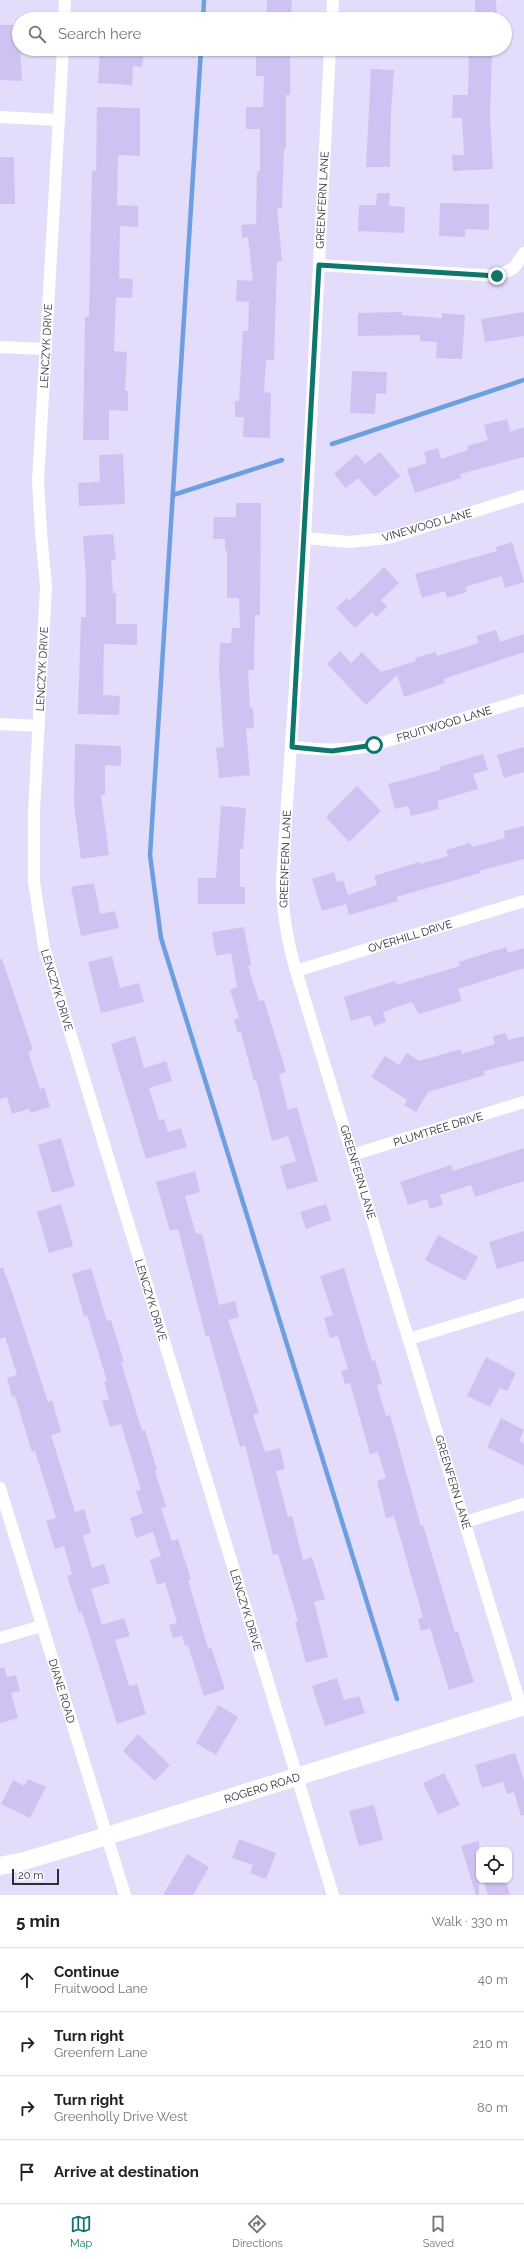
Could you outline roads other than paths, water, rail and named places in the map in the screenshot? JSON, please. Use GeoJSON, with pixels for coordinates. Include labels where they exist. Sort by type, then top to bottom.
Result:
{"type":"FeatureCollection","features":[{"type":"Feature","properties":{"kind":"street"},"geometry":{"type":"LineString","coordinates":[[64,12],[65,0]]}},
{"type":"Feature","properties":{"kind":"street"},"geometry":{"type":"LineString","coordinates":[[332,12],[333,0]]}},
{"type":"Feature","properties":{"kind":"street","name":"LENCZYK DRIVE"},"geometry":{"type":"LineString","coordinates":[[63,56],[38,481],[46,586],[34,811],[34,882],[44,947],[333,1895]]}},
{"type":"Feature","properties":{"kind":"street","name":"GREENFERN LANE"},"geometry":{"type":"LineString","coordinates":[[330,56],[305,538],[282,878],[282,909],[286,939],[523,1706]]}},
{"type":"Feature","properties":{"kind":"street"},"geometry":{"type":"LineString","coordinates":[[0,117],[58,120]]}},
{"type":"Feature","properties":{"kind":"street"},"geometry":{"type":"LineString","coordinates":[[319,265],[497,276],[514,268],[524,253]]}},
{"type":"Feature","properties":{"kind":"street"},"geometry":{"type":"LineString","coordinates":[[0,347],[45,349]]}},
{"type":"Feature","properties":{"kind":"street","name":"VINEWOOD LANE"},"geometry":{"type":"LineString","coordinates":[[305,538],[349,542],[388,538],[524,496]]}},
{"type":"Feature","properties":{"kind":"street","name":"FRUITWOOD LANE"},"geometry":{"type":"LineString","coordinates":[[292,747],[332,751],[367,746],[524,700]]}},
{"type":"Feature","properties":{"kind":"street"},"geometry":{"type":"LineString","coordinates":[[0,724],[39,726]]}},
{"type":"Feature","properties":{"kind":"street","name":"OVERHILL DRIVE"},"geometry":{"type":"LineString","coordinates":[[296,971],[524,901]]}},
{"type":"Feature","properties":{"kind":"street","name":"PLUMTREE DRIVE"},"geometry":{"type":"LineString","coordinates":[[352,1155],[524,1102]]}},
{"type":"Feature","properties":{"kind":"street"},"geometry":{"type":"LineString","coordinates":[[409,1340],[524,1304]]}},
{"type":"Feature","properties":{"kind":"street","name":"DIANE ROAD"},"geometry":{"type":"LineString","coordinates":[[0,1488],[125,1895]]}},
{"type":"Feature","properties":{"kind":"street"},"geometry":{"type":"LineString","coordinates":[[465,1522],[524,1504]]}},
{"type":"Feature","properties":{"kind":"street"},"geometry":{"type":"LineString","coordinates":[[0,1638],[42,1626]]}},
{"type":"Feature","properties":{"kind":"street","name":"ROGERO ROAD"},"geometry":{"type":"LineString","coordinates":[[0,1866],[24,1861],[107,1836],[523,1706]]}},
{"type":"Feature","properties":{"kind":"waterway"},"geometry":{"type":"LineString","coordinates":[[203,12],[204,0]]}},
{"type":"Feature","properties":{"kind":"waterway"},"geometry":{"type":"LineString","coordinates":[[201,56],[150,855],[161,938],[397,1699]]}},
{"type":"Feature","properties":{"kind":"waterway"},"geometry":{"type":"LineString","coordinates":[[332,444],[524,380]]}},
{"type":"Feature","properties":{"kind":"waterway"},"geometry":{"type":"LineString","coordinates":[[173,495],[282,460]]}}]}
